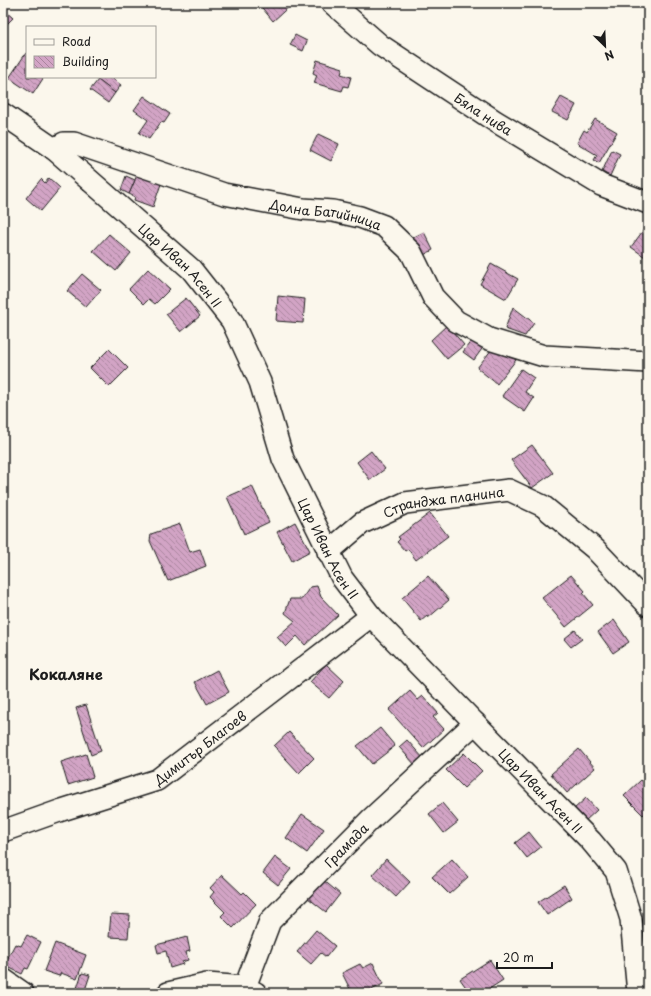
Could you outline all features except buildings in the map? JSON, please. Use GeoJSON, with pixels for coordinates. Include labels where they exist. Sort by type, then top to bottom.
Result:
{"type":"FeatureCollection","features":[{"type":"Feature","properties":{"kind":"street","name":"Бяла нива"},"geometry":{"type":"LineString","coordinates":[[332,3],[380,45],[495,122],[601,185],[648,203]]}},
{"type":"Feature","properties":{"kind":"street","name":"Цар Иван Асен II"},"geometry":{"type":"LineString","coordinates":[[3,114],[54,149],[191,269],[232,321],[260,382],[283,459],[342,578],[371,616],[591,841],[616,871],[631,919],[638,993]]}},
{"type":"Feature","properties":{"kind":"street","name":"Долна Батийница"},"geometry":{"type":"LineString","coordinates":[[54,149],[64,143],[74,143],[224,194],[303,209],[333,210],[360,217],[384,226],[390,231],[411,252],[433,297],[456,320],[489,339],[544,356],[648,362]]}},
{"type":"Feature","properties":{"kind":"street","name":"Странджа планина"},"geometry":{"type":"LineString","coordinates":[[328,552],[362,522],[405,503],[509,490],[549,510],[595,549],[648,605]]}},
{"type":"Feature","properties":{"kind":"street","name":"Димитър Благоев"},"geometry":{"type":"LineString","coordinates":[[3,831],[62,810],[157,780],[371,616]]}},
{"type":"Feature","properties":{"kind":"street","name":"Грамада"},"geometry":{"type":"LineString","coordinates":[[250,990],[270,921],[372,818],[475,724]]}},
{"type":"Feature","properties":{"kind":"street"},"geometry":{"type":"LineString","coordinates":[[3,979],[23,993]]}},
{"type":"Feature","properties":{"kind":"street"},"geometry":{"type":"LineString","coordinates":[[168,993],[207,984],[250,990]]}},
{"type":"Feature","properties":{"kind":"district","name":"Кокаляне"},"geometry":{"type":"Point","coordinates":[66,673]}}]}
